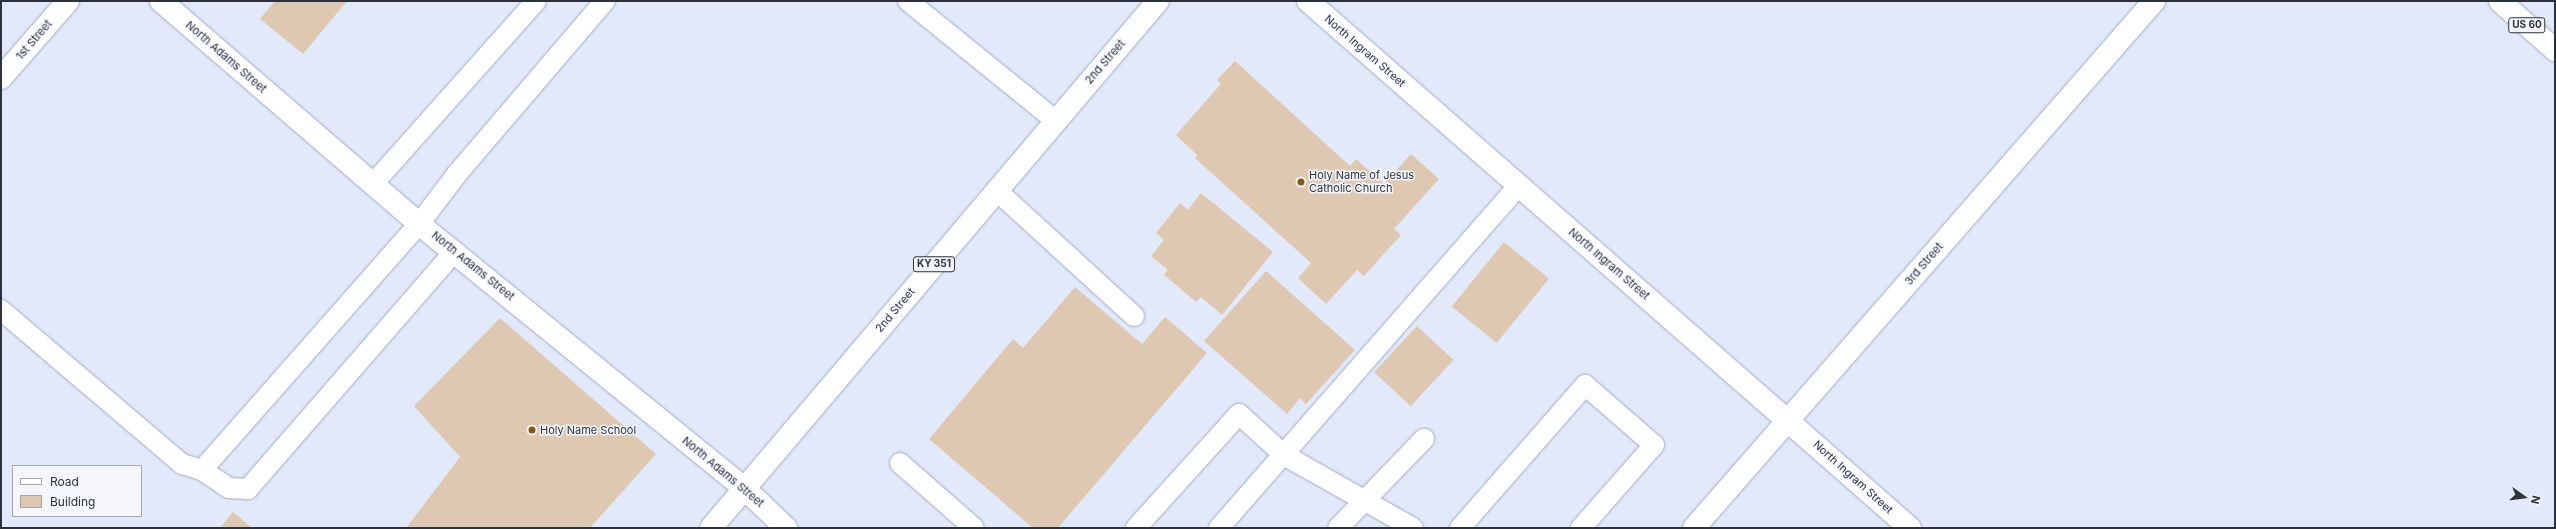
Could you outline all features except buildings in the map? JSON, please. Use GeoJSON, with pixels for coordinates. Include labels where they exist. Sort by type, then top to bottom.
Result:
{"type":"FeatureCollection","features":[{"type":"Feature","properties":{"kind":"street","name":"1st Street"},"geometry":{"type":"LineString","coordinates":[[1,78],[68,1]]}},
{"type":"Feature","properties":{"kind":"street","name":"North Adams Street"},"geometry":{"type":"LineString","coordinates":[[161,1],[419,224],[455,251],[745,489],[786,528]]}},
{"type":"Feature","properties":{"kind":"street","name":"2nd Street"},"geometry":{"type":"LineString","coordinates":[[712,528],[1055,120],[1158,1]]}},
{"type":"Feature","properties":{"kind":"street","name":"North Ingram Street"},"geometry":{"type":"LineString","coordinates":[[1308,1],[1788,419],[1910,528]]}},
{"type":"Feature","properties":{"kind":"street","name":"3rd Street"},"geometry":{"type":"LineString","coordinates":[[1694,528],[2154,1]]}},
{"type":"Feature","properties":{"kind":"street","name":"US 60"},"geometry":{"type":"LineString","coordinates":[[2500,1],[2555,50]]}},
{"type":"Feature","properties":{"kind":"lane"},"geometry":{"type":"LineString","coordinates":[[373,184],[536,1]]}},
{"type":"Feature","properties":{"kind":"lane"},"geometry":{"type":"LineString","coordinates":[[202,470],[419,224],[457,174],[605,1]]}},
{"type":"Feature","properties":{"kind":"lane"},"geometry":{"type":"LineString","coordinates":[[908,1],[1055,120]]}},
{"type":"Feature","properties":{"kind":"lane"},"geometry":{"type":"LineString","coordinates":[[1219,528],[1519,185]]}},
{"type":"Feature","properties":{"kind":"lane"},"geometry":{"type":"LineString","coordinates":[[996,190],[1134,316]]}},
{"type":"Feature","properties":{"kind":"lane"},"geometry":{"type":"LineString","coordinates":[[1,310],[182,464],[202,470],[229,488],[248,489],[455,251]]}},
{"type":"Feature","properties":{"kind":"lane"},"geometry":{"type":"LineString","coordinates":[[1460,528],[1585,385],[1654,445],[1581,528]]}},
{"type":"Feature","properties":{"kind":"lane"},"geometry":{"type":"LineString","coordinates":[[1136,528],[1239,414],[1284,455],[1413,528]]}},
{"type":"Feature","properties":{"kind":"lane"},"geometry":{"type":"LineString","coordinates":[[1338,528],[1363,500],[1424,439]]}},
{"type":"Feature","properties":{"kind":"lane"},"geometry":{"type":"LineString","coordinates":[[900,463],[974,528]]}},
{"type":"Feature","properties":{"kind":"place","name":"Holy Name of Jesus Catholic Church"},"geometry":{"type":"Point","coordinates":[1301,182]}},
{"type":"Feature","properties":{"kind":"place","name":"Holy Name School"},"geometry":{"type":"Point","coordinates":[532,430]}}]}
